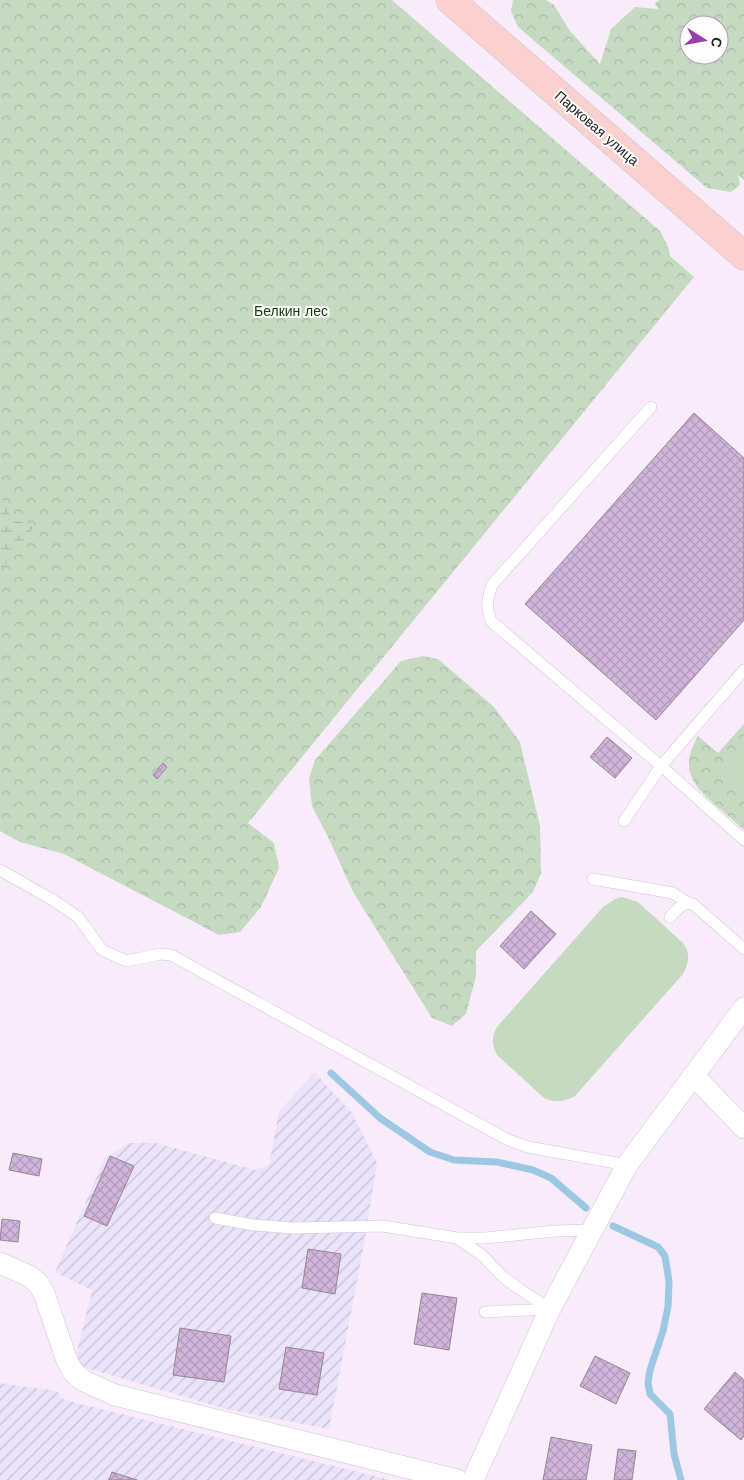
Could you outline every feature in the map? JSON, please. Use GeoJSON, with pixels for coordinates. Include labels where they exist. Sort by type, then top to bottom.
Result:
{"type":"FeatureCollection","features":[{"type":"Feature","properties":{"kind":"main road","name":"Парковая улица"},"geometry":{"type":"LineString","coordinates":[[458,3],[744,256]]}},
{"type":"Feature","properties":{"kind":"street"},"geometry":{"type":"LineString","coordinates":[[473,1480],[550,1309],[627,1165],[744,1008]]}},
{"type":"Feature","properties":{"kind":"street"},"geometry":{"type":"LineString","coordinates":[[693,1075],[744,1128]]}},
{"type":"Feature","properties":{"kind":"street"},"geometry":{"type":"LineString","coordinates":[[0,1263],[29,1276],[37,1282],[44,1293],[67,1362],[74,1373],[92,1385],[115,1395],[457,1480]]}},
{"type":"Feature","properties":{"kind":"lane"},"geometry":{"type":"LineString","coordinates":[[651,408],[492,586],[487,609],[491,621],[661,766],[744,840]]}},
{"type":"Feature","properties":{"kind":"lane"},"geometry":{"type":"LineString","coordinates":[[624,821],[661,766],[744,670]]}},
{"type":"Feature","properties":{"kind":"lane"},"geometry":{"type":"LineString","coordinates":[[2,874],[53,900],[78,917],[102,950],[127,961],[160,954],[171,956],[508,1140],[528,1147],[627,1165]]}},
{"type":"Feature","properties":{"kind":"lane"},"geometry":{"type":"LineString","coordinates":[[593,879],[673,893],[688,903],[693,904],[744,949]]}},
{"type":"Feature","properties":{"kind":"lane"},"geometry":{"type":"LineString","coordinates":[[670,917],[683,904],[688,903]]}},
{"type":"Feature","properties":{"kind":"lane"},"geometry":{"type":"LineString","coordinates":[[214,1218],[253,1226],[293,1228],[383,1226],[457,1238],[485,1238],[555,1231],[591,1230]]}},
{"type":"Feature","properties":{"kind":"lane"},"geometry":{"type":"LineString","coordinates":[[457,1238],[483,1256],[502,1276],[550,1309]]}},
{"type":"Feature","properties":{"kind":"lane"},"geometry":{"type":"LineString","coordinates":[[485,1312],[550,1309]]}},
{"type":"Feature","properties":{"kind":"shaded area"},"geometry":{"type":"Polygon","coordinates":[[[315,1073],[352,1113],[377,1163],[364,1244],[329,1429],[226,1409],[80,1366],[77,1351],[92,1290],[55,1272],[105,1158],[129,1143],[156,1143],[255,1170],[269,1165],[279,1111],[315,1073]]]}},
{"type":"Feature","properties":{"kind":"shaded area"},"geometry":{"type":"Polygon","coordinates":[[[0,1383],[57,1391],[64,1400],[391,1480],[0,1480],[0,1383]]]}},
{"type":"Feature","properties":{"kind":"green space","name":"Белкин лес"},"geometry":{"type":"Polygon","coordinates":[[[0,0],[392,0],[660,231],[669,249],[670,256],[694,277],[248,823],[274,843],[279,868],[261,907],[240,932],[219,935],[64,854],[20,842],[0,831],[0,0]]]}},
{"type":"Feature","properties":{"kind":"green space"},"geometry":{"type":"Polygon","coordinates":[[[513,0],[546,0],[554,5],[570,31],[600,64],[611,29],[635,7],[658,9],[655,3],[659,0],[744,0],[744,180],[738,175],[740,185],[731,192],[707,188],[518,27],[511,11],[513,0]]]}},
{"type":"Feature","properties":{"kind":"green space"},"geometry":{"type":"Polygon","coordinates":[[[0,495],[12,519],[34,526],[18,551],[0,570],[0,495]]]}},
{"type":"Feature","properties":{"kind":"green space"},"geometry":{"type":"Polygon","coordinates":[[[423,656],[438,659],[494,707],[520,742],[540,826],[541,873],[533,892],[476,951],[476,976],[466,1014],[452,1026],[432,1018],[353,892],[312,806],[309,779],[315,760],[401,661],[423,656]]]}},
{"type":"Feature","properties":{"kind":"green space"},"geometry":{"type":"Polygon","coordinates":[[[744,724],[744,830],[699,789],[690,774],[689,766],[693,747],[698,736],[718,753],[744,724]]]}},
{"type":"Feature","properties":{"kind":"green space"},"geometry":{"type":"Polygon","coordinates":[[[744,740],[744,793],[717,771],[744,740]]]}},
{"type":"Feature","properties":{"kind":"green space"},"geometry":{"type":"Polygon","coordinates":[[[622,897],[638,902],[683,943],[688,955],[687,966],[683,974],[575,1096],[567,1100],[552,1101],[544,1098],[497,1055],[493,1041],[495,1031],[603,907],[622,897]]]}},
{"type":"Feature","properties":{"kind":"building"},"geometry":{"type":"Polygon","coordinates":[[[694,413],[744,458],[744,620],[656,720],[525,604],[694,413]]]}},
{"type":"Feature","properties":{"kind":"building"},"geometry":{"type":"Polygon","coordinates":[[[607,737],[632,758],[615,778],[590,757],[607,737]]]}},
{"type":"Feature","properties":{"kind":"building"},"geometry":{"type":"Polygon","coordinates":[[[163,763],[167,767],[157,779],[153,775],[163,763]]]}},
{"type":"Feature","properties":{"kind":"building"},"geometry":{"type":"Polygon","coordinates":[[[531,911],[556,934],[524,969],[500,946],[531,911]]]}},
{"type":"Feature","properties":{"kind":"building"},"geometry":{"type":"Polygon","coordinates":[[[13,1153],[42,1159],[39,1176],[9,1170],[13,1153]]]}},
{"type":"Feature","properties":{"kind":"building"},"geometry":{"type":"Polygon","coordinates":[[[110,1156],[134,1166],[107,1226],[84,1216],[110,1156]]]}},
{"type":"Feature","properties":{"kind":"building"},"geometry":{"type":"Polygon","coordinates":[[[2,1219],[20,1221],[18,1242],[0,1240],[2,1219]]]}},
{"type":"Feature","properties":{"kind":"building"},"geometry":{"type":"Polygon","coordinates":[[[308,1249],[341,1254],[335,1294],[302,1288],[308,1249]]]}},
{"type":"Feature","properties":{"kind":"building"},"geometry":{"type":"Polygon","coordinates":[[[422,1293],[457,1298],[449,1350],[414,1344],[422,1293]]]}},
{"type":"Feature","properties":{"kind":"building"},"geometry":{"type":"Polygon","coordinates":[[[180,1328],[231,1336],[224,1382],[173,1375],[180,1328]]]}},
{"type":"Feature","properties":{"kind":"building"},"geometry":{"type":"Polygon","coordinates":[[[286,1347],[324,1353],[317,1395],[279,1389],[286,1347]]]}},
{"type":"Feature","properties":{"kind":"building"},"geometry":{"type":"Polygon","coordinates":[[[595,1356],[630,1373],[616,1404],[580,1386],[595,1356]]]}},
{"type":"Feature","properties":{"kind":"building"},"geometry":{"type":"Polygon","coordinates":[[[735,1372],[744,1380],[744,1436],[741,1440],[704,1409],[735,1372]]]}},
{"type":"Feature","properties":{"kind":"building"},"geometry":{"type":"Polygon","coordinates":[[[551,1437],[592,1445],[586,1480],[543,1480],[551,1437]]]}},
{"type":"Feature","properties":{"kind":"building"},"geometry":{"type":"Polygon","coordinates":[[[618,1449],[636,1451],[632,1480],[614,1480],[618,1449]]]}},
{"type":"Feature","properties":{"kind":"building"},"geometry":{"type":"Polygon","coordinates":[[[112,1472],[137,1480],[109,1480],[112,1472]]]}},
{"type":"Feature","properties":{"kind":"waterway"},"geometry":{"type":"LineString","coordinates":[[331,1073],[380,1118],[430,1152],[454,1160],[497,1162],[533,1170],[551,1178],[586,1208]]}},
{"type":"Feature","properties":{"kind":"waterway"},"geometry":{"type":"LineString","coordinates":[[613,1226],[658,1247],[665,1256],[669,1281],[668,1307],[648,1383],[650,1394],[670,1414],[674,1454],[681,1480]]}}]}
